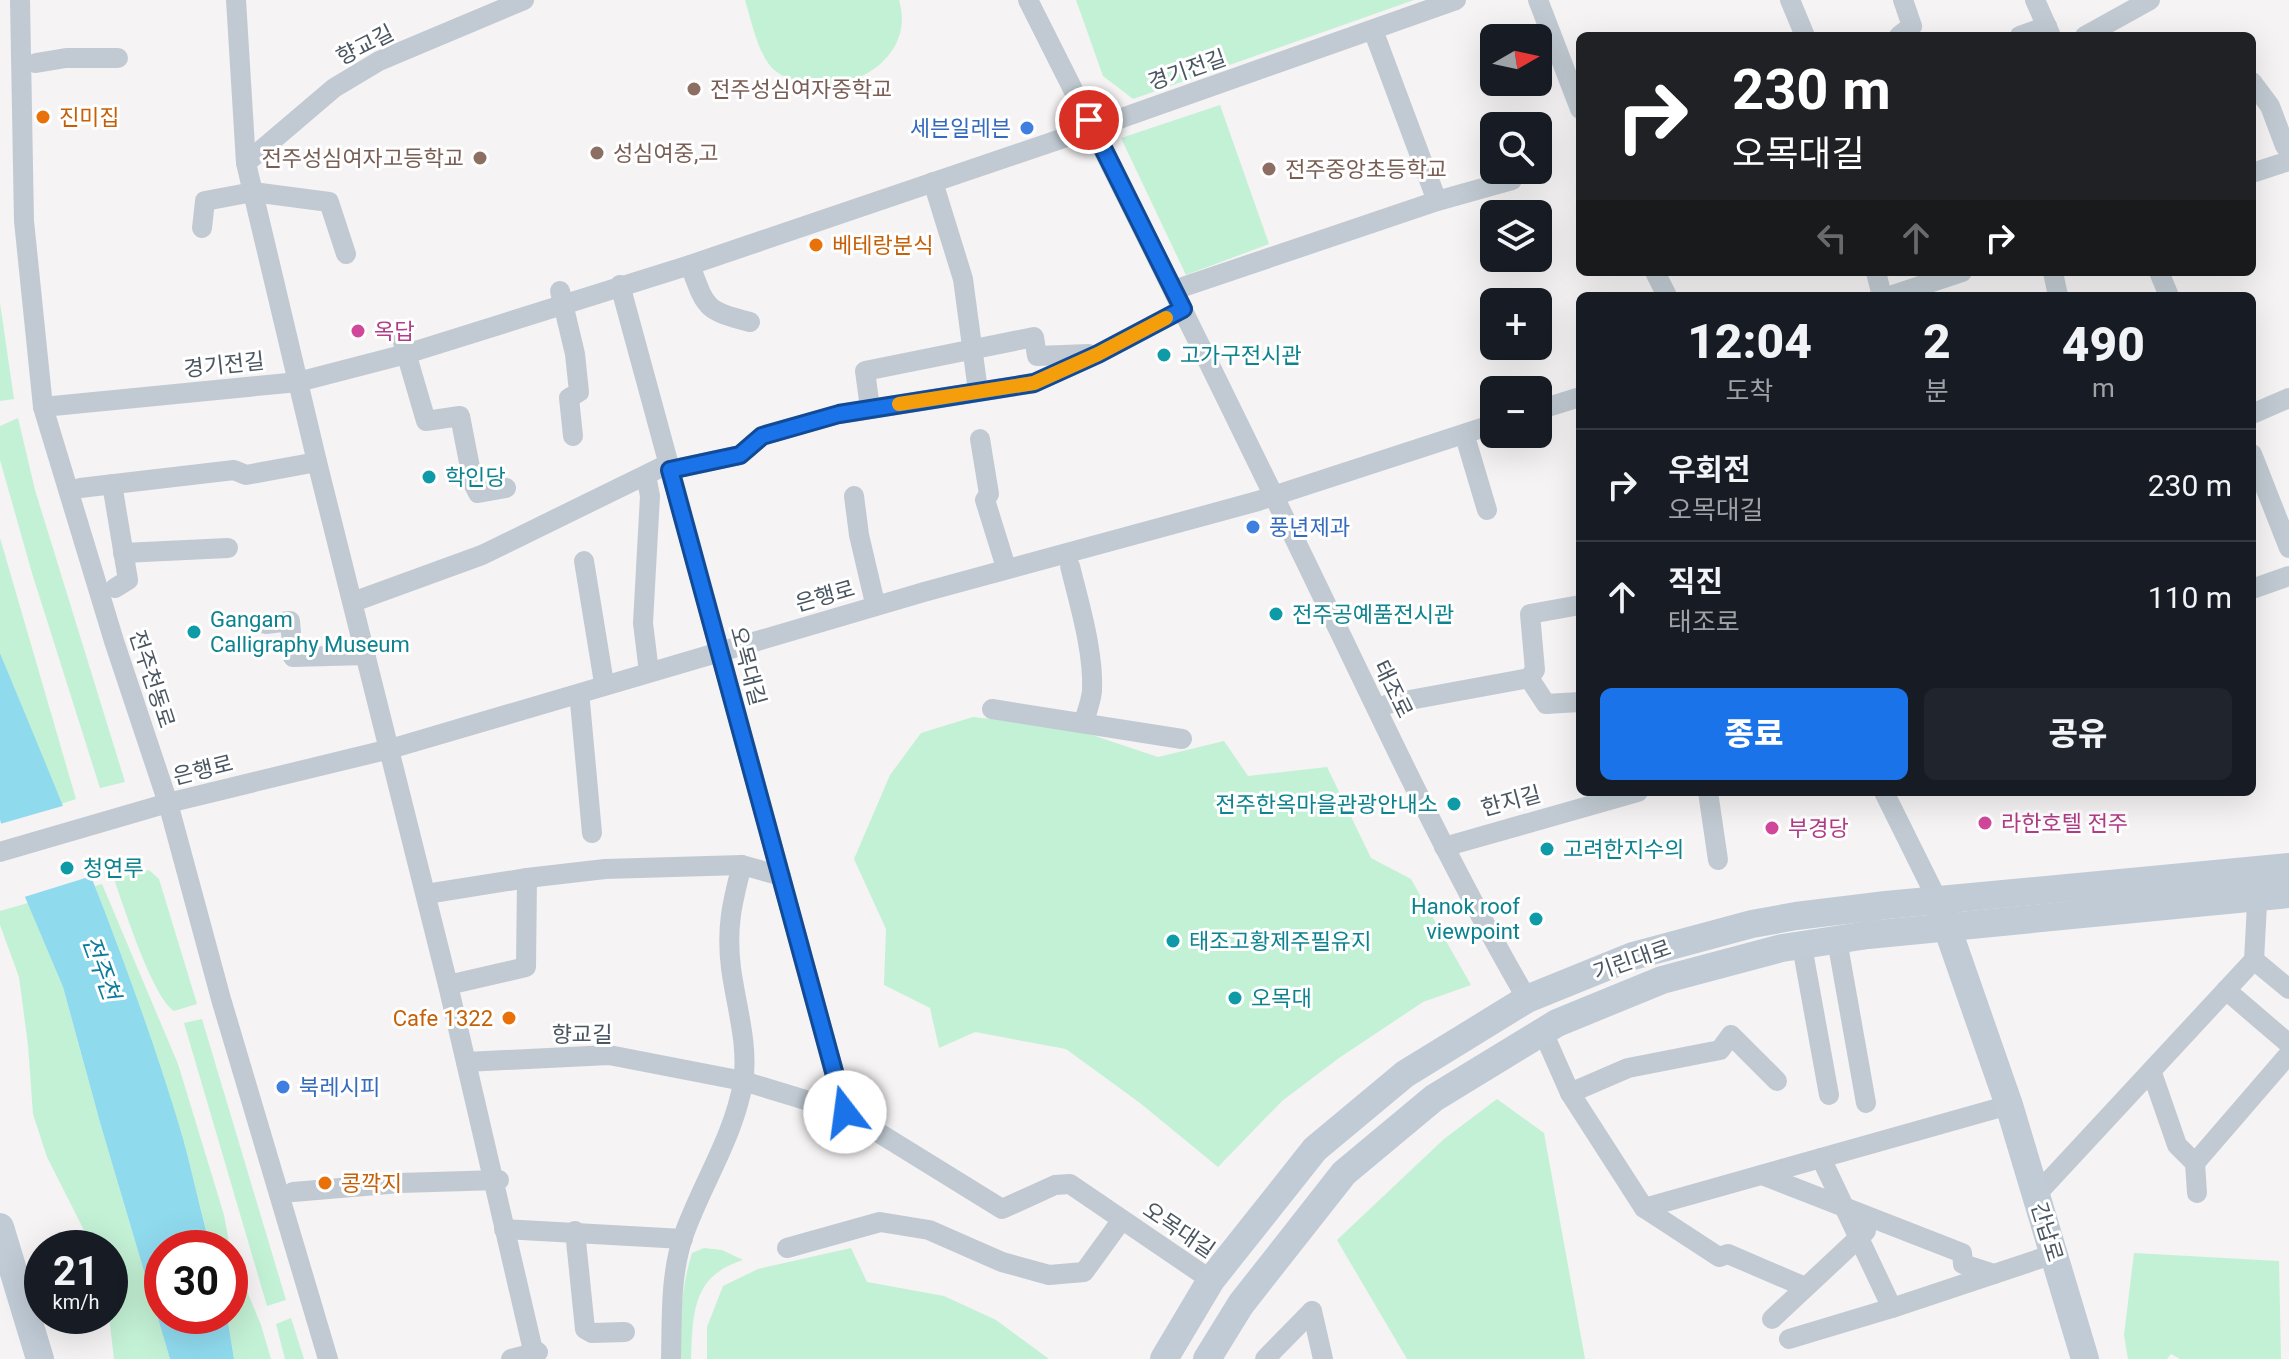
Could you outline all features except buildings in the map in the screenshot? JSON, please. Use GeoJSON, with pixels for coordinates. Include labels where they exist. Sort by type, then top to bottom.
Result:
{"type":"FeatureCollection","features":[{"type":"Feature","properties":{"kind":"street","name":"전주천동로"},"geometry":{"type":"LineString","coordinates":[[20,0],[24,221],[43,407],[114,641],[168,803],[221,999],[328,1359]]}},
{"type":"Feature","properties":{"kind":"street"},"geometry":{"type":"LineString","coordinates":[[236,0],[246,163],[317,462],[496,1180],[504,1229],[536,1355],[511,1359]]}},
{"type":"Feature","properties":{"kind":"street","name":"향교길"},"geometry":{"type":"LineString","coordinates":[[246,163],[334,88],[379,61],[524,0]]}},
{"type":"Feature","properties":{"kind":"street","name":"태조로"},"geometry":{"type":"LineString","coordinates":[[1028,0],[1179,299],[1444,847],[1527,999]]}},
{"type":"Feature","properties":{"kind":"street","name":"경기전길"},"geometry":{"type":"LineString","coordinates":[[43,407],[298,382],[562,298],[690,265],[1456,0]]}},
{"type":"Feature","properties":{"kind":"street"},"geometry":{"type":"LineString","coordinates":[[1538,0],[1576,99]]}},
{"type":"Feature","properties":{"kind":"street"},"geometry":{"type":"LineString","coordinates":[[1790,0],[1803,32]]}},
{"type":"Feature","properties":{"kind":"street"},"geometry":{"type":"LineString","coordinates":[[1903,0],[1912,26],[1904,32]]}},
{"type":"Feature","properties":{"kind":"street"},"geometry":{"type":"LineString","coordinates":[[2035,0],[2049,31]]}},
{"type":"Feature","properties":{"kind":"street"},"geometry":{"type":"LineString","coordinates":[[2092,32],[2150,0]]}},
{"type":"Feature","properties":{"kind":"street"},"geometry":{"type":"LineString","coordinates":[[1373,30],[1437,201]]}},
{"type":"Feature","properties":{"kind":"street"},"geometry":{"type":"LineString","coordinates":[[36,63],[66,58],[118,58]]}},
{"type":"Feature","properties":{"kind":"street"},"geometry":{"type":"LineString","coordinates":[[2256,87],[2270,106],[2287,153],[2256,171]]}},
{"type":"Feature","properties":{"kind":"street"},"geometry":{"type":"LineString","coordinates":[[933,182],[963,279],[978,391]]}},
{"type":"Feature","properties":{"kind":"street"},"geometry":{"type":"LineString","coordinates":[[353,602],[482,555],[646,475],[669,467],[740,455],[762,436],[839,414],[1034,383],[1098,354],[1179,299],[1437,201],[1498,184]]}},
{"type":"Feature","properties":{"kind":"street"},"geometry":{"type":"LineString","coordinates":[[202,228],[205,201],[253,192],[329,202],[346,254]]}},
{"type":"Feature","properties":{"kind":"street"},"geometry":{"type":"LineString","coordinates":[[690,265],[704,300],[718,314],[750,322]]}},
{"type":"Feature","properties":{"kind":"street"},"geometry":{"type":"LineString","coordinates":[[1902,292],[1950,276]]}},
{"type":"Feature","properties":{"kind":"street","name":"오목대길"},"geometry":{"type":"LineString","coordinates":[[620,285],[845,1112]]}},
{"type":"Feature","properties":{"kind":"street"},"geometry":{"type":"LineString","coordinates":[[562,298],[575,354],[579,392],[569,398],[573,436]]}},
{"type":"Feature","properties":{"kind":"street"},"geometry":{"type":"LineString","coordinates":[[870,408],[865,371],[1034,337],[1037,356],[1098,354]]}},
{"type":"Feature","properties":{"kind":"street"},"geometry":{"type":"LineString","coordinates":[[404,346],[426,421],[460,416],[473,483],[478,493],[506,488]]}},
{"type":"Feature","properties":{"kind":"street"},"geometry":{"type":"LineString","coordinates":[[2256,412],[2289,398]]}},
{"type":"Feature","properties":{"kind":"street"},"geometry":{"type":"LineString","coordinates":[[1552,409],[1576,406]]}},
{"type":"Feature","properties":{"kind":"street","name":"은행로"},"geometry":{"type":"LineString","coordinates":[[0,852],[168,803],[390,749],[924,592],[1272,496],[1480,429]]}},
{"type":"Feature","properties":{"kind":"street"},"geometry":{"type":"LineString","coordinates":[[980,439],[989,494],[985,500],[1004,561]]}},
{"type":"Feature","properties":{"kind":"street"},"geometry":{"type":"LineString","coordinates":[[1467,443],[1487,510]]}},
{"type":"Feature","properties":{"kind":"street"},"geometry":{"type":"LineString","coordinates":[[80,488],[234,470],[246,475],[317,462]]}},
{"type":"Feature","properties":{"kind":"street"},"geometry":{"type":"LineString","coordinates":[[2256,464],[2289,548]]}},
{"type":"Feature","properties":{"kind":"street"},"geometry":{"type":"LineString","coordinates":[[646,475],[650,496],[643,623],[648,664]]}},
{"type":"Feature","properties":{"kind":"street"},"geometry":{"type":"LineString","coordinates":[[112,484],[128,580],[115,588]]}},
{"type":"Feature","properties":{"kind":"street","name":"은행로"},"geometry":{"type":"LineString","coordinates":[[854,496],[859,535],[874,599]]}},
{"type":"Feature","properties":{"kind":"street"},"geometry":{"type":"LineString","coordinates":[[123,553],[228,548]]}},
{"type":"Feature","properties":{"kind":"street"},"geometry":{"type":"LineString","coordinates":[[584,561],[603,677]]}},
{"type":"Feature","properties":{"kind":"street"},"geometry":{"type":"LineString","coordinates":[[1070,566],[1091,673],[1092,692],[1084,721]]}},
{"type":"Feature","properties":{"kind":"street"},"geometry":{"type":"LineString","coordinates":[[2256,588],[2289,576]]}},
{"type":"Feature","properties":{"kind":"street"},"geometry":{"type":"LineString","coordinates":[[1576,606],[1530,614],[1535,670],[1529,678],[1546,704],[1576,702]]}},
{"type":"Feature","properties":{"kind":"street"},"geometry":{"type":"LineString","coordinates":[[266,624],[290,621],[293,657],[366,655]]}},
{"type":"Feature","properties":{"kind":"street","name":"태조로"},"geometry":{"type":"LineString","coordinates":[[1388,704],[1529,678]]}},
{"type":"Feature","properties":{"kind":"street"},"geometry":{"type":"LineString","coordinates":[[580,702],[592,833]]}},
{"type":"Feature","properties":{"kind":"street"},"geometry":{"type":"LineString","coordinates":[[992,709],[1084,721],[1182,739]]}},
{"type":"Feature","properties":{"kind":"street","name":"한지길"},"geometry":{"type":"LineString","coordinates":[[1444,847],[1455,841],[1623,796]]}},
{"type":"Feature","properties":{"kind":"street"},"geometry":{"type":"LineString","coordinates":[[1709,796],[1718,860]]}},
{"type":"Feature","properties":{"kind":"street"},"geometry":{"type":"LineString","coordinates":[[1886,796],[1938,901]]}},
{"type":"Feature","properties":{"kind":"street"},"geometry":{"type":"LineString","coordinates":[[426,894],[605,869],[742,865],[781,876]]}},
{"type":"Feature","properties":{"kind":"street"},"geometry":{"type":"LineString","coordinates":[[671,1359],[673,1288],[683,1239],[732,1126],[743,1081],[743,1040],[731,965],[729,913],[742,865]]}},
{"type":"Feature","properties":{"kind":"street","name":"기린대로"},"geometry":{"type":"LineString","coordinates":[[1207,1359],[1241,1304],[1344,1173],[1434,1098],[1557,1023],[1662,980],[1782,948],[2258,884],[2289,867]]}},
{"type":"Feature","properties":{"kind":"street"},"geometry":{"type":"LineString","coordinates":[[448,985],[526,967],[527,878]]}},
{"type":"Feature","properties":{"kind":"street"},"geometry":{"type":"LineString","coordinates":[[2036,1195],[2254,960],[2258,884]]}},
{"type":"Feature","properties":{"kind":"street","name":"기린대로"},"geometry":{"type":"LineString","coordinates":[[1164,1359],[1211,1280],[1315,1149],[1405,1074],[1527,999],[1633,956],[1752,924],[1796,916],[1938,901],[2258,884],[2289,894]]}},
{"type":"Feature","properties":{"kind":"street","name":"간납로"},"geometry":{"type":"LineString","coordinates":[[1938,901],[2009,1105],[2085,1359]]}},
{"type":"Feature","properties":{"kind":"street"},"geometry":{"type":"LineString","coordinates":[[1837,940],[1866,1103]]}},
{"type":"Feature","properties":{"kind":"street"},"geometry":{"type":"LineString","coordinates":[[1802,946],[1829,1095]]}},
{"type":"Feature","properties":{"kind":"street"},"geometry":{"type":"LineString","coordinates":[[2254,960],[2289,989]]}},
{"type":"Feature","properties":{"kind":"street"},"geometry":{"type":"LineString","coordinates":[[2226,990],[2289,1044]]}},
{"type":"Feature","properties":{"kind":"street"},"geometry":{"type":"LineString","coordinates":[[1543,1032],[1570,1093],[1644,1208],[1719,1257],[1728,1254],[1805,1287]]}},
{"type":"Feature","properties":{"kind":"street"},"geometry":{"type":"LineString","coordinates":[[1570,1093],[1628,1068],[1720,1050],[1731,1035],[1777,1081]]}},
{"type":"Feature","properties":{"kind":"street"},"geometry":{"type":"LineString","coordinates":[[2195,1163],[2289,1054]]}},
{"type":"Feature","properties":{"kind":"street","name":"향교길"},"geometry":{"type":"LineString","coordinates":[[466,1062],[609,1055],[743,1081]]}},
{"type":"Feature","properties":{"kind":"street"},"geometry":{"type":"LineString","coordinates":[[2152,1073],[2177,1145],[2195,1163],[2197,1193]]}},
{"type":"Feature","properties":{"kind":"street","name":"오목대길"},"geometry":{"type":"LineString","coordinates":[[743,1081],[845,1112],[1002,1209],[1055,1185],[1070,1184],[1211,1280]]}},
{"type":"Feature","properties":{"kind":"street"},"geometry":{"type":"LineString","coordinates":[[1644,1208],[2009,1105]]}},
{"type":"Feature","properties":{"kind":"street"},"geometry":{"type":"LineString","coordinates":[[1821,1158],[1892,1308]]}},
{"type":"Feature","properties":{"kind":"street"},"geometry":{"type":"LineString","coordinates":[[1762,1175],[1962,1253],[1963,1264],[1994,1274]]}},
{"type":"Feature","properties":{"kind":"street"},"geometry":{"type":"LineString","coordinates":[[293,1192],[400,1183],[496,1180]]}},
{"type":"Feature","properties":{"kind":"street"},"geometry":{"type":"LineString","coordinates":[[1772,1319],[1877,1220]]}},
{"type":"Feature","properties":{"kind":"street","name":"오목대길"},"geometry":{"type":"LineString","coordinates":[[787,1248],[880,1222],[929,1230],[1002,1262],[1049,1275],[1084,1272],[1121,1221]]}},
{"type":"Feature","properties":{"kind":"street"},"geometry":{"type":"LineString","coordinates":[[0,1227],[40,1359]]}},
{"type":"Feature","properties":{"kind":"street"},"geometry":{"type":"LineString","coordinates":[[504,1229],[683,1239]]}},
{"type":"Feature","properties":{"kind":"street"},"geometry":{"type":"LineString","coordinates":[[575,1231],[585,1329],[592,1333],[625,1332]]}},
{"type":"Feature","properties":{"kind":"street"},"geometry":{"type":"LineString","coordinates":[[1789,1339],[2054,1254]]}},
{"type":"Feature","properties":{"kind":"street"},"geometry":{"type":"LineString","coordinates":[[1265,1359],[1312,1311],[1323,1359]]}},
{"type":"Feature","properties":{"kind":"green space"},"geometry":{"type":"Polygon","coordinates":[[[745,0],[899,0],[902,21],[898,40],[887,57],[873,70],[835,84],[815,84],[780,74],[767,62],[745,0]]]}},
{"type":"Feature","properties":{"kind":"green space"},"geometry":{"type":"Polygon","coordinates":[[[1076,0],[1414,0],[1133,99],[1103,76],[1076,0]]]}},
{"type":"Feature","properties":{"kind":"green space"},"geometry":{"type":"Polygon","coordinates":[[[1220,105],[1269,244],[1186,275],[1121,138],[1220,105]]]}},
{"type":"Feature","properties":{"kind":"green space"},"geometry":{"type":"Polygon","coordinates":[[[0,303],[14,399],[0,401],[0,303]]]}},
{"type":"Feature","properties":{"kind":"green space"},"geometry":{"type":"Polygon","coordinates":[[[18,418],[35,490],[125,782],[100,788],[32,573],[0,460],[0,426],[18,418]]]}},
{"type":"Feature","properties":{"kind":"green space"},"geometry":{"type":"Polygon","coordinates":[[[0,538],[76,799],[61,804],[0,653],[0,538]]]}},
{"type":"Feature","properties":{"kind":"green space"},"geometry":{"type":"Polygon","coordinates":[[[973,717],[1071,728],[1158,757],[1224,741],[1248,776],[1327,767],[1371,858],[1411,879],[1471,985],[1423,1002],[1339,1058],[1282,1101],[1218,1167],[1140,1103],[1066,1049],[975,1032],[939,1048],[930,1008],[884,985],[886,929],[854,859],[890,775],[921,733],[973,717]]]}},
{"type":"Feature","properties":{"kind":"green space"},"geometry":{"type":"Polygon","coordinates":[[[149,870],[159,879],[197,1004],[174,1011],[148,970],[114,879],[149,870]]]}},
{"type":"Feature","properties":{"kind":"green space"},"geometry":{"type":"Polygon","coordinates":[[[102,884],[178,1064],[227,1230],[206,1230],[179,1126],[95,886],[102,884]]]}},
{"type":"Feature","properties":{"kind":"green space"},"geometry":{"type":"Polygon","coordinates":[[[28,903],[63,987],[144,1271],[144,1334],[163,1334],[170,1359],[114,1359],[111,1334],[128,1334],[128,1230],[84,1230],[47,1157],[33,1114],[19,977],[0,925],[0,911],[28,903]]]}},
{"type":"Feature","properties":{"kind":"green space"},"geometry":{"type":"Polygon","coordinates":[[[202,1019],[286,1300],[267,1306],[248,1241],[248,1230],[245,1230],[184,1023],[202,1019]]]}},
{"type":"Feature","properties":{"kind":"green space"},"geometry":{"type":"Polygon","coordinates":[[[1497,1099],[1544,1133],[1585,1359],[1407,1359],[1337,1240],[1444,1139],[1497,1099]]]}},
{"type":"Feature","properties":{"kind":"green space"},"geometry":{"type":"Polygon","coordinates":[[[704,1248],[722,1250],[743,1260],[726,1267],[705,1286],[695,1311],[691,1359],[679,1359],[685,1279],[692,1253],[704,1248]]]}},
{"type":"Feature","properties":{"kind":"green space"},"geometry":{"type":"Polygon","coordinates":[[[851,1248],[867,1282],[944,1296],[996,1320],[1049,1359],[707,1359],[707,1327],[723,1286],[758,1269],[851,1248]]]}},
{"type":"Feature","properties":{"kind":"green space"},"geometry":{"type":"Polygon","coordinates":[[[2134,1253],[2279,1261],[2281,1359],[2180,1359],[2171,1354],[2167,1359],[2128,1359],[2124,1335],[2134,1253]]]}},
{"type":"Feature","properties":{"kind":"green space"},"geometry":{"type":"Polygon","coordinates":[[[248,1294],[271,1359],[234,1359],[230,1334],[248,1334],[248,1294]]]}},
{"type":"Feature","properties":{"kind":"green space"},"geometry":{"type":"Polygon","coordinates":[[[291,1318],[304,1359],[285,1359],[276,1324],[291,1318]]]}},
{"type":"Feature","properties":{"kind":"water","name":"전주천"},"geometry":{"type":"Polygon","coordinates":[[[0,653],[95,887],[139,1005],[179,1125],[206,1230],[144,1230],[144,1271],[63,987],[25,897],[0,820],[0,653]]]}},
{"type":"Feature","properties":{"kind":"water"},"geometry":{"type":"Polygon","coordinates":[[[163,1334],[230,1334],[234,1359],[170,1359],[163,1334]]]}},
{"type":"Feature","properties":{"kind":"pier"},"geometry":{"type":"Polygon","coordinates":[[[66,805],[95,875],[21,898],[0,833],[0,824],[66,805]]]}},
{"type":"Feature","properties":{"kind":"slow traffic"},"geometry":{"type":"LineString","coordinates":[[899,404],[1034,383],[1166,318]]}},
{"type":"Feature","properties":{"kind":"place","name":"전주성심여자중학교"},"geometry":{"type":"Point","coordinates":[694,89]}},
{"type":"Feature","properties":{"kind":"place","name":"진미집"},"geometry":{"type":"Point","coordinates":[43,117]}},
{"type":"Feature","properties":{"kind":"place","name":"세븐일레븐"},"geometry":{"type":"Point","coordinates":[1027,128]}},
{"type":"Feature","properties":{"kind":"place","name":"성심여중,고"},"geometry":{"type":"Point","coordinates":[597,153]}},
{"type":"Feature","properties":{"kind":"place","name":"전주성심여자고등학교"},"geometry":{"type":"Point","coordinates":[480,158]}},
{"type":"Feature","properties":{"kind":"place","name":"전주중앙초등학교"},"geometry":{"type":"Point","coordinates":[1269,169]}},
{"type":"Feature","properties":{"kind":"place","name":"베테랑분식"},"geometry":{"type":"Point","coordinates":[816,245]}},
{"type":"Feature","properties":{"kind":"place","name":"옥답"},"geometry":{"type":"Point","coordinates":[358,331]}},
{"type":"Feature","properties":{"kind":"place","name":"고가구전시관"},"geometry":{"type":"Point","coordinates":[1164,355]}},
{"type":"Feature","properties":{"kind":"place","name":"학인당"},"geometry":{"type":"Point","coordinates":[429,477]}},
{"type":"Feature","properties":{"kind":"place","name":"풍년제과"},"geometry":{"type":"Point","coordinates":[1253,527]}},
{"type":"Feature","properties":{"kind":"place","name":"전주공예품전시관"},"geometry":{"type":"Point","coordinates":[1276,614]}},
{"type":"Feature","properties":{"kind":"place","name":"Gangam Calligraphy Museum"},"geometry":{"type":"Point","coordinates":[194,632]}},
{"type":"Feature","properties":{"kind":"place","name":"전주한옥마을관광안내소"},"geometry":{"type":"Point","coordinates":[1454,804]}},
{"type":"Feature","properties":{"kind":"place","name":"라한호텔 전주"},"geometry":{"type":"Point","coordinates":[1985,823]}},
{"type":"Feature","properties":{"kind":"place","name":"부경당"},"geometry":{"type":"Point","coordinates":[1772,828]}},
{"type":"Feature","properties":{"kind":"place","name":"고려한지수의"},"geometry":{"type":"Point","coordinates":[1547,849]}},
{"type":"Feature","properties":{"kind":"place","name":"청연루"},"geometry":{"type":"Point","coordinates":[67,868]}},
{"type":"Feature","properties":{"kind":"place","name":"Hanok roof viewpoint"},"geometry":{"type":"Point","coordinates":[1536,919]}},
{"type":"Feature","properties":{"kind":"place","name":"태조고황제주필유지"},"geometry":{"type":"Point","coordinates":[1173,941]}},
{"type":"Feature","properties":{"kind":"place","name":"오목대"},"geometry":{"type":"Point","coordinates":[1235,998]}},
{"type":"Feature","properties":{"kind":"place","name":"Cafe 1322"},"geometry":{"type":"Point","coordinates":[509,1018]}},
{"type":"Feature","properties":{"kind":"place","name":"북레시피"},"geometry":{"type":"Point","coordinates":[283,1087]}},
{"type":"Feature","properties":{"kind":"place","name":"콩깍지"},"geometry":{"type":"Point","coordinates":[325,1183]}},
{"type":"Feature","properties":{"kind":"route"},"geometry":{"type":"LineString","coordinates":[[845,1112],[670,470],[740,455],[762,436],[839,414],[1034,383],[1098,354],[1183,309],[1089,120]]}}]}
